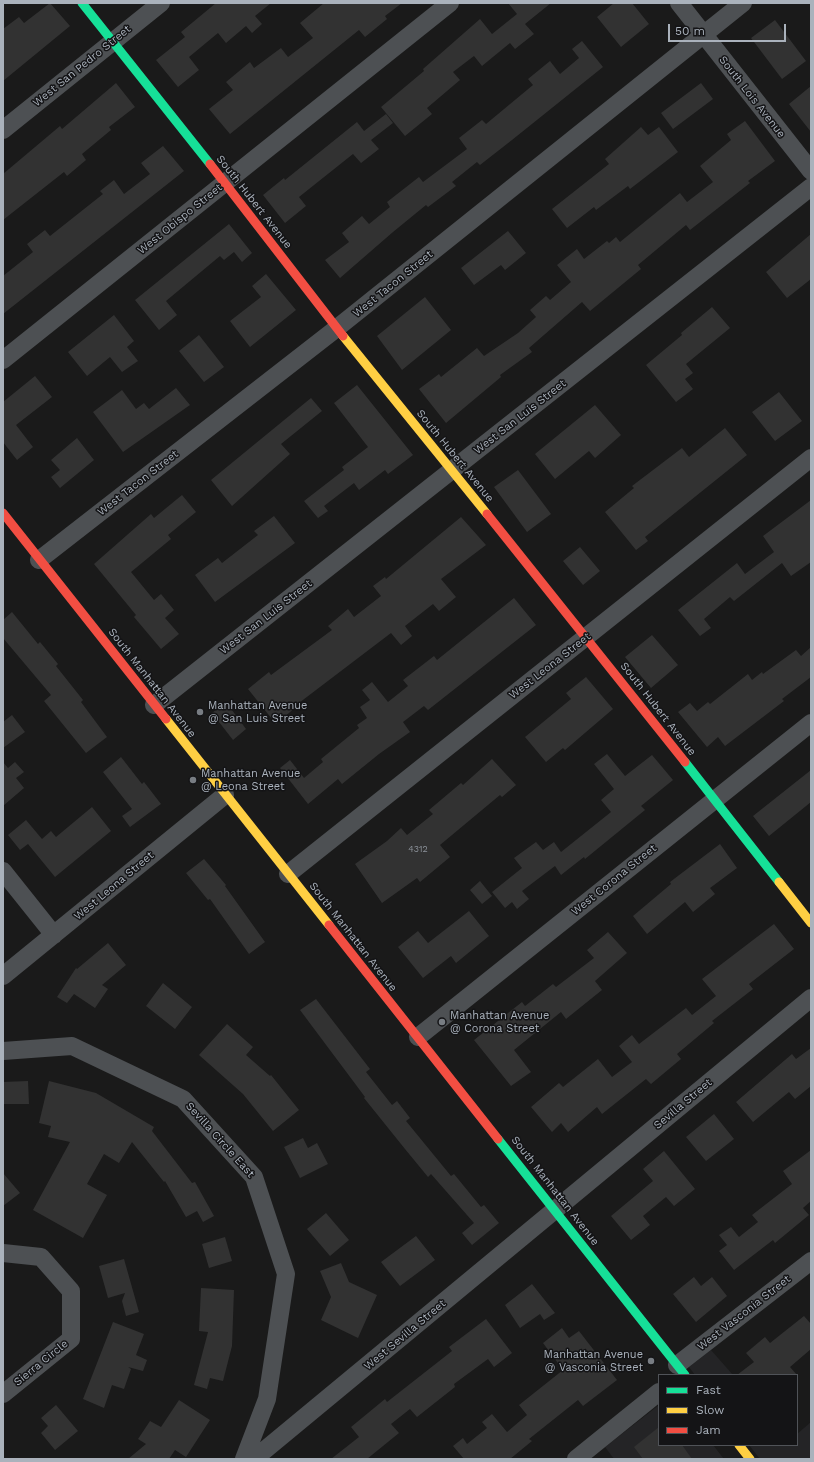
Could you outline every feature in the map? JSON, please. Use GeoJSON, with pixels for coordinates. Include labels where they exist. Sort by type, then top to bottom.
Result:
{"type":"FeatureCollection","features":[{"type":"Feature","properties":{"kind":"street","name":"South Hubert Avenue"},"geometry":{"type":"LineString","coordinates":[[82,3],[225,183],[337,328],[586,637],[811,924]]}},
{"type":"Feature","properties":{"kind":"street","name":"West San Pedro Street"},"geometry":{"type":"LineString","coordinates":[[3,130],[161,3]]}},
{"type":"Feature","properties":{"kind":"street","name":"West Obispo Street"},"geometry":{"type":"LineString","coordinates":[[3,360],[450,3]]}},
{"type":"Feature","properties":{"kind":"street","name":"South Lois Avenue"},"geometry":{"type":"LineString","coordinates":[[679,3],[811,171]]}},
{"type":"Feature","properties":{"kind":"street","name":"West Tacon Street"},"geometry":{"type":"LineString","coordinates":[[39,560],[337,328],[743,3]]}},
{"type":"Feature","properties":{"kind":"street","name":"West San Luis Street"},"geometry":{"type":"LineString","coordinates":[[154,705],[811,187]]}},
{"type":"Feature","properties":{"kind":"street","name":"West Leona Street"},"geometry":{"type":"LineString","coordinates":[[288,874],[811,458]]}},
{"type":"Feature","properties":{"kind":"street","name":"South Manhattan Avenue"},"geometry":{"type":"LineString","coordinates":[[3,513],[555,1210],[681,1372]]}},
{"type":"Feature","properties":{"kind":"street","name":"West Corona Street"},"geometry":{"type":"LineString","coordinates":[[418,1037],[811,723]]}},
{"type":"Feature","properties":{"kind":"street","name":"West Leona Street"},"geometry":{"type":"LineString","coordinates":[[3,976],[225,795]]}},
{"type":"Feature","properties":{"kind":"street"},"geometry":{"type":"LineString","coordinates":[[3,871],[54,935]]}},
{"type":"Feature","properties":{"kind":"street","name":"Sevilla Street"},"geometry":{"type":"LineString","coordinates":[[555,1210],[811,998]]}},
{"type":"Feature","properties":{"kind":"street","name":"Sevilla Circle East"},"geometry":{"type":"LineString","coordinates":[[3,1051],[72,1046],[183,1099],[254,1176],[286,1274],[267,1399],[244,1459]]}},
{"type":"Feature","properties":{"kind":"street","name":"West Sevilla Street"},"geometry":{"type":"LineString","coordinates":[[254,1459],[555,1210]]}},
{"type":"Feature","properties":{"kind":"street","name":"Sierra Circle"},"geometry":{"type":"LineString","coordinates":[[3,1253],[41,1257],[71,1291],[71,1339],[3,1394]]}},
{"type":"Feature","properties":{"kind":"street","name":"West Vasconia Street"},"geometry":{"type":"LineString","coordinates":[[681,1372],[811,1261]]}},
{"type":"Feature","properties":{"kind":"street"},"geometry":{"type":"LineString","coordinates":[[576,1459],[658,1393]]}},
{"type":"Feature","properties":{"kind":"street"},"geometry":{"type":"LineString","coordinates":[[740,1446],[750,1459]]}},
{"type":"Feature","properties":{"kind":"shaded area"},"geometry":{"type":"Polygon","coordinates":[[[711,1350],[732,1374],[694,1374],[689,1367],[711,1350]]]}},
{"type":"Feature","properties":{"kind":"shaded area"},"geometry":{"type":"Polygon","coordinates":[[[658,1406],[658,1446],[714,1446],[724,1459],[614,1459],[605,1447],[658,1406]]]}},
{"type":"Feature","properties":{"kind":"shaded area"},"geometry":{"type":"Polygon","coordinates":[[[811,1422],[811,1459],[760,1459],[750,1446],[798,1446],[798,1433],[811,1422]]]}},
{"type":"Feature","properties":{"kind":"building"},"geometry":{"type":"Polygon","coordinates":[[[50,3],[70,26],[3,81],[3,29],[19,17],[24,23],[50,3]]]}},
{"type":"Feature","properties":{"kind":"building"},"geometry":{"type":"Polygon","coordinates":[[[216,3],[271,3],[255,16],[262,24],[252,33],[246,26],[226,43],[218,33],[189,57],[199,70],[178,87],[156,60],[185,37],[181,32],[216,3]]]}},
{"type":"Feature","properties":{"kind":"building"},"geometry":{"type":"Polygon","coordinates":[[[324,3],[402,3],[385,16],[387,19],[365,37],[359,30],[230,134],[209,109],[233,90],[226,82],[250,62],[254,68],[281,48],[288,57],[313,38],[300,23],[324,3]]]}},
{"type":"Feature","properties":{"kind":"building"},"geometry":{"type":"Polygon","coordinates":[[[508,3],[551,3],[525,24],[534,34],[515,49],[510,43],[482,66],[474,56],[453,72],[460,80],[427,108],[432,114],[405,136],[381,107],[424,71],[423,69],[480,19],[492,34],[517,14],[508,3]]]}},
{"type":"Feature","properties":{"kind":"building"},"geometry":{"type":"Polygon","coordinates":[[[614,3],[632,3],[649,24],[621,47],[597,17],[614,3]]]}},
{"type":"Feature","properties":{"kind":"building"},"geometry":{"type":"Polygon","coordinates":[[[775,20],[806,61],[782,79],[751,38],[775,20]]]}},
{"type":"Feature","properties":{"kind":"building"},"geometry":{"type":"Polygon","coordinates":[[[582,41],[603,67],[480,165],[477,162],[452,182],[456,186],[428,207],[426,205],[340,278],[325,260],[349,242],[342,233],[362,216],[369,224],[390,207],[387,202],[419,177],[423,182],[467,149],[459,138],[482,120],[486,124],[533,85],[528,79],[550,61],[560,74],[579,58],[572,49],[582,41]]]}},
{"type":"Feature","properties":{"kind":"building"},"geometry":{"type":"Polygon","coordinates":[[[116,83],[135,107],[109,127],[111,130],[82,154],[86,160],[67,176],[64,172],[3,220],[3,174],[60,126],[62,129],[116,83]]]}},
{"type":"Feature","properties":{"kind":"building"},"geometry":{"type":"Polygon","coordinates":[[[701,83],[713,99],[673,129],[661,113],[701,83]]]}},
{"type":"Feature","properties":{"kind":"building"},"geometry":{"type":"Polygon","coordinates":[[[811,86],[811,132],[789,104],[811,86]]]}},
{"type":"Feature","properties":{"kind":"building"},"geometry":{"type":"Polygon","coordinates":[[[386,114],[393,123],[371,140],[379,149],[361,163],[353,154],[299,197],[306,206],[285,223],[263,195],[284,178],[285,180],[357,122],[364,131],[386,114]]]}},
{"type":"Feature","properties":{"kind":"building"},"geometry":{"type":"Polygon","coordinates":[[[745,121],[775,161],[748,181],[750,183],[690,230],[686,225],[638,265],[641,269],[590,311],[582,302],[529,348],[532,352],[500,375],[501,377],[446,423],[419,389],[439,374],[441,377],[477,348],[484,356],[518,333],[536,317],[530,310],[546,296],[550,300],[571,282],[557,265],[577,249],[584,259],[607,241],[609,243],[616,237],[620,242],[680,193],[687,202],[713,182],[700,166],[731,140],[727,134],[745,121]]]}},
{"type":"Feature","properties":{"kind":"building"},"geometry":{"type":"Polygon","coordinates":[[[641,127],[648,135],[659,127],[678,152],[630,189],[628,186],[596,210],[594,207],[567,228],[552,209],[609,164],[605,159],[641,127]]]}},
{"type":"Feature","properties":{"kind":"building"},"geometry":{"type":"Polygon","coordinates":[[[163,146],[184,171],[3,314],[3,276],[33,252],[27,244],[45,230],[50,236],[103,194],[100,191],[114,180],[124,194],[150,174],[141,163],[163,146]]]}},
{"type":"Feature","properties":{"kind":"building"},"geometry":{"type":"Polygon","coordinates":[[[229,224],[252,253],[242,262],[234,252],[224,260],[220,256],[166,301],[177,315],[159,330],[135,300],[229,224]]]}},
{"type":"Feature","properties":{"kind":"building"},"geometry":{"type":"Polygon","coordinates":[[[508,231],[526,253],[505,270],[501,265],[474,285],[461,268],[508,231]]]}},
{"type":"Feature","properties":{"kind":"building"},"geometry":{"type":"Polygon","coordinates":[[[811,234],[811,279],[787,298],[766,272],[811,234]]]}},
{"type":"Feature","properties":{"kind":"building"},"geometry":{"type":"Polygon","coordinates":[[[266,274],[296,310],[250,347],[230,321],[261,297],[252,286],[266,274]]]}},
{"type":"Feature","properties":{"kind":"building"},"geometry":{"type":"Polygon","coordinates":[[[425,297],[451,330],[402,370],[377,336],[425,297]]]}},
{"type":"Feature","properties":{"kind":"building"},"geometry":{"type":"Polygon","coordinates":[[[712,307],[730,328],[686,364],[693,373],[685,379],[693,389],[676,402],[646,365],[682,335],[681,333],[712,307]]]}},
{"type":"Feature","properties":{"kind":"building"},"geometry":{"type":"Polygon","coordinates":[[[114,315],[134,341],[127,347],[138,361],[122,372],[110,357],[87,376],[68,352],[114,315]]]}},
{"type":"Feature","properties":{"kind":"building"},"geometry":{"type":"Polygon","coordinates":[[[199,335],[224,367],[204,382],[179,351],[199,335]]]}},
{"type":"Feature","properties":{"kind":"building"},"geometry":{"type":"Polygon","coordinates":[[[35,376],[52,397],[16,425],[33,447],[17,460],[3,442],[3,402],[35,376]]]}},
{"type":"Feature","properties":{"kind":"building"},"geometry":{"type":"Polygon","coordinates":[[[357,385],[413,455],[388,474],[385,470],[359,490],[354,483],[324,506],[328,511],[318,518],[304,501],[344,470],[342,467],[368,447],[334,403],[357,385]]]}},
{"type":"Feature","properties":{"kind":"building"},"geometry":{"type":"Polygon","coordinates":[[[176,388],[190,405],[123,452],[93,412],[122,390],[136,409],[144,403],[149,409],[176,388]]]}},
{"type":"Feature","properties":{"kind":"building"},"geometry":{"type":"Polygon","coordinates":[[[779,392],[802,421],[775,441],[752,412],[779,392]]]}},
{"type":"Feature","properties":{"kind":"building"},"geometry":{"type":"Polygon","coordinates":[[[311,398],[322,411],[281,444],[290,454],[232,506],[211,480],[311,398]]]}},
{"type":"Feature","properties":{"kind":"building"},"geometry":{"type":"Polygon","coordinates":[[[595,405],[621,435],[595,458],[589,451],[555,479],[535,454],[595,405]]]}},
{"type":"Feature","properties":{"kind":"building"},"geometry":{"type":"Polygon","coordinates":[[[725,428],[747,455],[645,537],[648,541],[636,550],[605,512],[634,488],[632,486],[682,448],[689,457],[725,428]]]}},
{"type":"Feature","properties":{"kind":"building"},"geometry":{"type":"Polygon","coordinates":[[[77,438],[94,460],[60,488],[51,477],[60,470],[51,460],[77,438]]]}},
{"type":"Feature","properties":{"kind":"building"},"geometry":{"type":"Polygon","coordinates":[[[518,470],[551,514],[527,532],[494,487],[518,470]]]}},
{"type":"Feature","properties":{"kind":"building"},"geometry":{"type":"Polygon","coordinates":[[[182,495],[196,512],[168,535],[171,539],[131,572],[154,600],[161,594],[174,610],[165,618],[179,634],[161,649],[134,617],[136,615],[94,564],[151,514],[154,518],[182,495]]]}},
{"type":"Feature","properties":{"kind":"building"},"geometry":{"type":"Polygon","coordinates":[[[811,500],[811,562],[791,576],[782,563],[734,601],[730,597],[704,619],[711,628],[700,636],[678,610],[737,563],[745,574],[774,552],[763,536],[811,500]]]}},
{"type":"Feature","properties":{"kind":"building"},"geometry":{"type":"Polygon","coordinates":[[[274,516],[295,543],[215,602],[195,575],[218,558],[222,563],[258,535],[254,531],[274,516]]]}},
{"type":"Feature","properties":{"kind":"building"},"geometry":{"type":"Polygon","coordinates":[[[461,517],[486,545],[441,579],[456,597],[439,611],[433,604],[405,626],[412,636],[401,645],[391,633],[295,706],[296,707],[276,724],[248,689],[269,672],[271,675],[332,630],[328,626],[348,609],[354,617],[381,596],[373,586],[385,577],[386,579],[461,517]]]}},
{"type":"Feature","properties":{"kind":"building"},"geometry":{"type":"Polygon","coordinates":[[[580,547],[600,571],[583,585],[563,561],[580,547]]]}},
{"type":"Feature","properties":{"kind":"building"},"geometry":{"type":"Polygon","coordinates":[[[514,598],[536,625],[428,710],[424,706],[403,722],[410,732],[379,754],[342,784],[338,779],[308,804],[280,768],[290,760],[304,778],[323,762],[321,759],[359,728],[357,725],[367,718],[360,707],[370,700],[362,690],[372,682],[388,702],[408,686],[403,680],[434,656],[437,660],[514,598]]]}},
{"type":"Feature","properties":{"kind":"building"},"geometry":{"type":"Polygon","coordinates":[[[12,612],[38,644],[40,642],[58,664],[56,666],[83,700],[81,702],[107,737],[86,753],[44,701],[51,695],[3,638],[3,620],[12,612]]]}},
{"type":"Feature","properties":{"kind":"building"},"geometry":{"type":"Polygon","coordinates":[[[652,635],[678,665],[651,688],[625,657],[652,635]]]}},
{"type":"Feature","properties":{"kind":"building"},"geometry":{"type":"Polygon","coordinates":[[[811,647],[811,677],[782,699],[784,701],[725,746],[718,737],[707,747],[678,712],[690,703],[697,711],[708,702],[710,704],[748,674],[752,680],[762,672],[763,674],[796,650],[801,656],[811,647]]]}},
{"type":"Feature","properties":{"kind":"building"},"geometry":{"type":"Polygon","coordinates":[[[586,677],[613,709],[565,750],[563,748],[546,762],[525,737],[571,699],[566,693],[586,677]]]}},
{"type":"Feature","properties":{"kind":"building"},"geometry":{"type":"Polygon","coordinates":[[[226,702],[246,729],[233,740],[212,713],[226,702]]]}},
{"type":"Feature","properties":{"kind":"building"},"geometry":{"type":"Polygon","coordinates":[[[12,715],[25,732],[3,748],[3,722],[12,715]]]}},
{"type":"Feature","properties":{"kind":"building"},"geometry":{"type":"Polygon","coordinates":[[[607,754],[625,776],[652,755],[673,780],[641,806],[645,810],[585,859],[584,857],[561,875],[555,866],[522,891],[529,899],[517,909],[512,902],[505,908],[492,892],[522,868],[514,858],[536,842],[543,850],[554,842],[561,852],[611,812],[601,800],[614,789],[594,764],[607,754]]]}},
{"type":"Feature","properties":{"kind":"building"},"geometry":{"type":"Polygon","coordinates":[[[121,757],[142,784],[144,782],[161,804],[130,827],[122,816],[132,809],[103,772],[121,757]]]}},
{"type":"Feature","properties":{"kind":"building"},"geometry":{"type":"Polygon","coordinates":[[[492,759],[516,785],[502,797],[500,795],[440,845],[450,857],[420,882],[417,878],[382,903],[355,864],[387,841],[401,828],[407,835],[433,814],[429,810],[461,783],[463,785],[492,759]]]}},
{"type":"Feature","properties":{"kind":"building"},"geometry":{"type":"Polygon","coordinates":[[[3,762],[8,768],[15,762],[24,772],[16,778],[24,788],[3,806],[3,762]]]}},
{"type":"Feature","properties":{"kind":"building"},"geometry":{"type":"Polygon","coordinates":[[[811,770],[811,802],[769,836],[753,816],[811,770]]]}},
{"type":"Feature","properties":{"kind":"building"},"geometry":{"type":"Polygon","coordinates":[[[92,807],[111,831],[55,877],[28,844],[20,850],[8,835],[26,820],[42,839],[51,831],[56,837],[92,807]]]}},
{"type":"Feature","properties":{"kind":"building"},"geometry":{"type":"Polygon","coordinates":[[[720,844],[737,868],[710,888],[715,894],[693,912],[685,902],[647,934],[633,916],[671,884],[670,882],[720,844]]]}},
{"type":"Feature","properties":{"kind":"building"},"geometry":{"type":"Polygon","coordinates":[[[204,859],[226,885],[225,886],[265,942],[249,954],[210,899],[208,900],[186,873],[204,859]]]}},
{"type":"Feature","properties":{"kind":"building"},"geometry":{"type":"Polygon","coordinates":[[[480,881],[492,896],[482,904],[470,890],[480,881]]]}},
{"type":"Feature","properties":{"kind":"building"},"geometry":{"type":"Polygon","coordinates":[[[469,911],[489,936],[456,963],[451,956],[423,978],[398,947],[418,931],[428,943],[469,911]]]}},
{"type":"Feature","properties":{"kind":"building"},"geometry":{"type":"Polygon","coordinates":[[[774,924],[794,949],[749,984],[753,989],[712,1021],[714,1023],[677,1054],[681,1059],[651,1084],[646,1079],[602,1114],[597,1107],[568,1132],[561,1123],[552,1132],[531,1107],[559,1083],[563,1087],[598,1059],[612,1077],[632,1062],[619,1046],[632,1035],[639,1044],[686,1008],[692,1015],[716,996],[702,979],[774,924]]]}},
{"type":"Feature","properties":{"kind":"building"},"geometry":{"type":"Polygon","coordinates":[[[608,932],[627,953],[595,981],[602,990],[566,1019],[561,1012],[514,1050],[531,1072],[511,1086],[474,1040],[522,1002],[525,1006],[553,984],[556,987],[594,958],[587,950],[608,932]]]}},
{"type":"Feature","properties":{"kind":"building"},"geometry":{"type":"Polygon","coordinates":[[[108,943],[126,965],[102,985],[108,989],[95,1008],[74,994],[67,1003],[57,997],[76,968],[77,969],[108,943]]]}},
{"type":"Feature","properties":{"kind":"building"},"geometry":{"type":"Polygon","coordinates":[[[163,983],[192,1007],[175,1029],[146,1006],[163,983]]]}},
{"type":"Feature","properties":{"kind":"building"},"geometry":{"type":"Polygon","coordinates":[[[316,999],[370,1069],[366,1072],[392,1105],[397,1101],[410,1118],[406,1121],[451,1176],[454,1174],[481,1207],[484,1205],[499,1223],[472,1245],[462,1233],[474,1223],[431,1174],[428,1177],[405,1149],[364,1098],[365,1097],[300,1010],[316,999]]]}},
{"type":"Feature","properties":{"kind":"building"},"geometry":{"type":"Polygon","coordinates":[[[227,1024],[253,1047],[246,1055],[270,1076],[271,1075],[299,1110],[273,1131],[243,1094],[199,1055],[227,1024]]]}},
{"type":"Feature","properties":{"kind":"building"},"geometry":{"type":"Polygon","coordinates":[[[811,1048],[811,1086],[795,1099],[789,1092],[753,1122],[736,1102],[792,1054],[796,1059],[811,1048]]]}},
{"type":"Feature","properties":{"kind":"building"},"geometry":{"type":"Polygon","coordinates":[[[28,1081],[29,1104],[3,1104],[3,1082],[28,1081]]]}},
{"type":"Feature","properties":{"kind":"building"},"geometry":{"type":"Polygon","coordinates":[[[49,1081],[96,1093],[154,1127],[152,1131],[192,1183],[195,1182],[214,1216],[203,1222],[197,1211],[186,1217],[165,1181],[164,1182],[132,1142],[119,1163],[104,1154],[87,1184],[107,1195],[83,1238],[33,1210],[70,1142],[48,1137],[51,1126],[39,1123],[49,1081]]]}},
{"type":"Feature","properties":{"kind":"building"},"geometry":{"type":"Polygon","coordinates":[[[714,1114],[734,1139],[706,1161],[686,1137],[714,1114]]]}},
{"type":"Feature","properties":{"kind":"building"},"geometry":{"type":"Polygon","coordinates":[[[303,1138],[308,1148],[317,1143],[328,1164],[300,1178],[284,1147],[303,1138]]]}},
{"type":"Feature","properties":{"kind":"building"},"geometry":{"type":"Polygon","coordinates":[[[811,1150],[811,1201],[803,1208],[809,1215],[775,1243],[773,1240],[734,1270],[719,1251],[727,1245],[719,1235],[731,1227],[739,1237],[758,1222],[752,1215],[792,1184],[783,1171],[811,1150]]]}},
{"type":"Feature","properties":{"kind":"building"},"geometry":{"type":"Polygon","coordinates":[[[664,1151],[695,1189],[674,1206],[666,1197],[643,1216],[650,1225],[631,1240],[611,1216],[653,1181],[643,1169],[664,1151]]]}},
{"type":"Feature","properties":{"kind":"building"},"geometry":{"type":"Polygon","coordinates":[[[3,1173],[20,1193],[3,1206],[3,1173]]]}},
{"type":"Feature","properties":{"kind":"building"},"geometry":{"type":"Polygon","coordinates":[[[326,1213],[349,1240],[330,1256],[307,1229],[326,1213]]]}},
{"type":"Feature","properties":{"kind":"building"},"geometry":{"type":"Polygon","coordinates":[[[416,1236],[435,1260],[400,1286],[381,1262],[416,1236]]]}},
{"type":"Feature","properties":{"kind":"building"},"geometry":{"type":"Polygon","coordinates":[[[225,1237],[232,1261],[209,1268],[202,1244],[225,1237]]]}},
{"type":"Feature","properties":{"kind":"building"},"geometry":{"type":"Polygon","coordinates":[[[124,1259],[139,1312],[126,1316],[122,1301],[125,1293],[108,1298],[99,1266],[124,1259]]]}},
{"type":"Feature","properties":{"kind":"building"},"geometry":{"type":"Polygon","coordinates":[[[341,1263],[349,1282],[377,1295],[358,1338],[321,1320],[331,1297],[320,1271],[341,1263]]]}},
{"type":"Feature","properties":{"kind":"building"},"geometry":{"type":"Polygon","coordinates":[[[694,1277],[701,1286],[712,1277],[727,1296],[696,1322],[673,1294],[694,1277]]]}},
{"type":"Feature","properties":{"kind":"building"},"geometry":{"type":"Polygon","coordinates":[[[532,1284],[555,1313],[544,1320],[540,1314],[520,1328],[505,1305],[532,1284]]]}},
{"type":"Feature","properties":{"kind":"building"},"geometry":{"type":"Polygon","coordinates":[[[201,1288],[234,1290],[232,1346],[223,1381],[210,1378],[207,1389],[194,1385],[208,1332],[199,1331],[201,1288]]]}},
{"type":"Feature","properties":{"kind":"building"},"geometry":{"type":"Polygon","coordinates":[[[804,1316],[811,1324],[811,1349],[790,1367],[796,1374],[738,1374],[754,1362],[746,1353],[765,1337],[770,1343],[804,1316]]]}},
{"type":"Feature","properties":{"kind":"building"},"geometry":{"type":"Polygon","coordinates":[[[486,1319],[512,1353],[494,1367],[488,1359],[454,1384],[455,1387],[417,1417],[410,1409],[391,1424],[399,1433],[367,1459],[331,1459],[359,1437],[351,1427],[385,1399],[387,1402],[452,1351],[449,1347],[486,1319]]]}},
{"type":"Feature","properties":{"kind":"building"},"geometry":{"type":"Polygon","coordinates":[[[113,1322],[144,1334],[136,1355],[147,1360],[143,1371],[128,1367],[131,1369],[124,1389],[112,1385],[104,1408],[83,1399],[113,1322]]]}},
{"type":"Feature","properties":{"kind":"building"},"geometry":{"type":"Polygon","coordinates":[[[562,1328],[569,1338],[579,1331],[617,1380],[583,1406],[578,1400],[529,1439],[532,1441],[510,1459],[464,1459],[453,1446],[463,1438],[467,1444],[487,1428],[482,1422],[492,1414],[507,1432],[527,1415],[519,1405],[563,1370],[543,1343],[562,1328]]]}},
{"type":"Feature","properties":{"kind":"building"},"geometry":{"type":"Polygon","coordinates":[[[179,1400],[210,1420],[186,1457],[175,1450],[169,1459],[128,1459],[146,1444],[138,1439],[150,1421],[161,1427],[179,1400]]]}},
{"type":"Feature","properties":{"kind":"building"},"geometry":{"type":"Polygon","coordinates":[[[56,1405],[78,1431],[55,1450],[41,1433],[48,1426],[41,1418],[56,1405]]]}},
{"type":"Feature","properties":{"kind":"building"},"geometry":{"type":"Polygon","coordinates":[[[658,1428],[658,1446],[683,1446],[692,1459],[643,1459],[634,1447],[658,1428]]]}},
{"type":"Feature","properties":{"kind":"traffic: fast"},"geometry":{"type":"LineString","coordinates":[[82,3],[210,164]]}},
{"type":"Feature","properties":{"kind":"traffic: fast"},"geometry":{"type":"LineString","coordinates":[[685,762],[779,882]]}},
{"type":"Feature","properties":{"kind":"traffic: fast"},"geometry":{"type":"LineString","coordinates":[[498,1139],[684,1374]]}},
{"type":"Feature","properties":{"kind":"traffic: slow"},"geometry":{"type":"LineString","coordinates":[[343,336],[487,514]]}},
{"type":"Feature","properties":{"kind":"traffic: slow"},"geometry":{"type":"LineString","coordinates":[[166,719],[329,925]]}},
{"type":"Feature","properties":{"kind":"traffic: slow"},"geometry":{"type":"LineString","coordinates":[[779,882],[811,923]]}},
{"type":"Feature","properties":{"kind":"traffic: slow"},"geometry":{"type":"LineString","coordinates":[[740,1446],[750,1459]]}},
{"type":"Feature","properties":{"kind":"traffic: jam"},"geometry":{"type":"LineString","coordinates":[[210,164],[343,336]]}},
{"type":"Feature","properties":{"kind":"traffic: jam"},"geometry":{"type":"LineString","coordinates":[[3,513],[166,719]]}},
{"type":"Feature","properties":{"kind":"traffic: jam"},"geometry":{"type":"LineString","coordinates":[[487,514],[685,762]]}},
{"type":"Feature","properties":{"kind":"traffic: jam"},"geometry":{"type":"LineString","coordinates":[[329,925],[498,1139]]}},
{"type":"Feature","properties":{"kind":"place","name":"Manhattan Avenue @ San Luis Street"},"geometry":{"type":"Point","coordinates":[200,712]}},
{"type":"Feature","properties":{"kind":"place","name":"Manhattan Avenue @ Leona Street"},"geometry":{"type":"Point","coordinates":[193,780]}},
{"type":"Feature","properties":{"kind":"place","name":"Manhattan Avenue @ Corona Street"},"geometry":{"type":"Point","coordinates":[442,1022]}},
{"type":"Feature","properties":{"kind":"place","name":"Manhattan Avenue @ Vasconia Street"},"geometry":{"type":"Point","coordinates":[651,1361]}}]}
